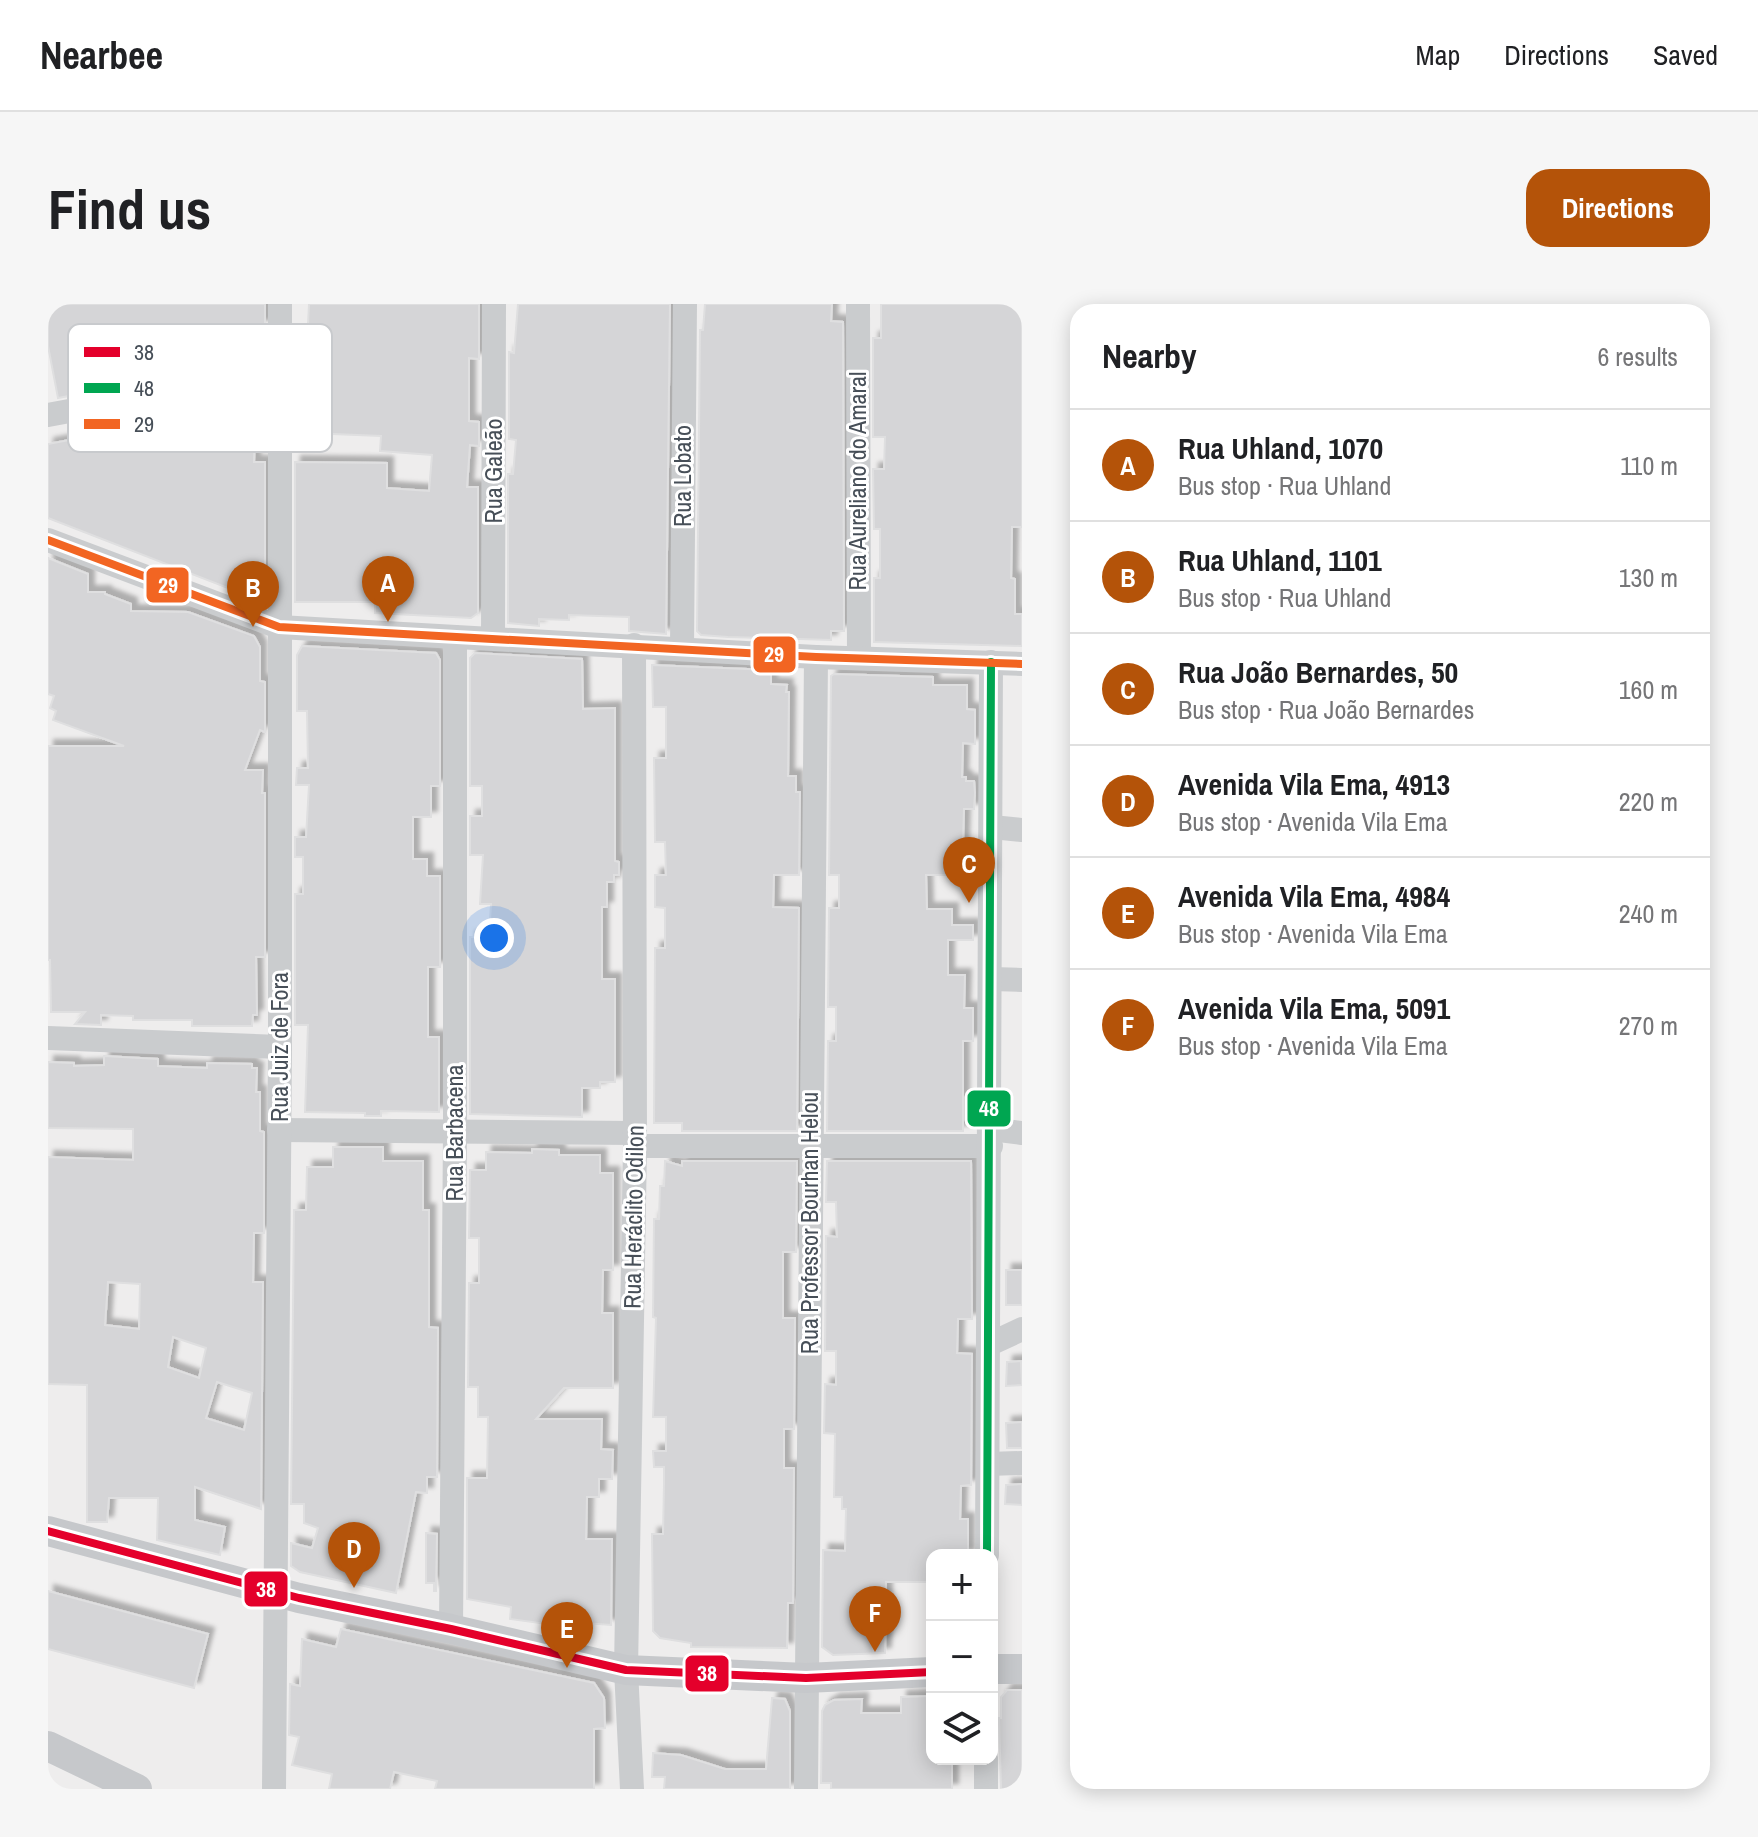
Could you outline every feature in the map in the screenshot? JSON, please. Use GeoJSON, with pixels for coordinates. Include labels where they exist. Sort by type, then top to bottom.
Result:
{"type":"FeatureCollection","features":[{"type":"Feature","properties":{"kind":"main road"},"geometry":{"type":"LineString","coordinates":[[48,1531],[276,1592],[626,1670],[806,1678],[926,1672]]}},
{"type":"Feature","properties":{"kind":"main road"},"geometry":{"type":"LineString","coordinates":[[998,1669],[1022,1669]]}},
{"type":"Feature","properties":{"kind":"main road"},"geometry":{"type":"LineString","coordinates":[[48,1746],[137,1789]]}},
{"type":"Feature","properties":{"kind":"street","name":"Rua Galeão"},"geometry":{"type":"LineString","coordinates":[[493,638],[494,304]]}},
{"type":"Feature","properties":{"kind":"street","name":"Rua Lobato"},"geometry":{"type":"LineString","coordinates":[[682,648],[685,304]]}},
{"type":"Feature","properties":{"kind":"street","name":"Rua Aureliano do Amaral"},"geometry":{"type":"LineString","coordinates":[[858,304],[859,658]]}},
{"type":"Feature","properties":{"kind":"street"},"geometry":{"type":"LineString","coordinates":[[48,415],[68,411]]}},
{"type":"Feature","properties":{"kind":"street","name":"Rua Juiz de Fora"},"geometry":{"type":"LineString","coordinates":[[274,1789],[280,1047],[280,452]]}},
{"type":"Feature","properties":{"kind":"street"},"geometry":{"type":"LineString","coordinates":[[48,540],[279,627],[816,657],[1022,664]]}},
{"type":"Feature","properties":{"kind":"street","name":"Rua Barbacena"},"geometry":{"type":"LineString","coordinates":[[451,1629],[455,637]]}},
{"type":"Feature","properties":{"kind":"street","name":"Rua Heráclito Odilon"},"geometry":{"type":"LineString","coordinates":[[632,1789],[626,1670],[635,1139],[634,645]]}},
{"type":"Feature","properties":{"kind":"street","name":"Rua Professor Bourhan Helou"},"geometry":{"type":"LineString","coordinates":[[806,1789],[816,657]]}},
{"type":"Feature","properties":{"kind":"street"},"geometry":{"type":"LineString","coordinates":[[987,1549],[992,979],[991,662]]}},
{"type":"Feature","properties":{"kind":"street"},"geometry":{"type":"LineString","coordinates":[[992,827],[1022,830]]}},
{"type":"Feature","properties":{"kind":"street"},"geometry":{"type":"LineString","coordinates":[[992,979],[1022,980]]}},
{"type":"Feature","properties":{"kind":"street"},"geometry":{"type":"LineString","coordinates":[[48,1038],[280,1047]]}},
{"type":"Feature","properties":{"kind":"street"},"geometry":{"type":"LineString","coordinates":[[279,1130],[455,1131],[810,1146],[991,1138],[1022,1133]]}},
{"type":"Feature","properties":{"kind":"street"},"geometry":{"type":"LineString","coordinates":[[990,1344],[1022,1329]]}},
{"type":"Feature","properties":{"kind":"street"},"geometry":{"type":"LineString","coordinates":[[988,1464],[1022,1463]]}},
{"type":"Feature","properties":{"kind":"street"},"geometry":{"type":"LineString","coordinates":[[986,1765],[986,1789]]}},
{"type":"Feature","properties":{"kind":"building"},"geometry":{"type":"Polygon","coordinates":[[[48,304],[265,304],[265,324],[68,324],[68,396],[58,398],[48,346],[48,304]]]}},
{"type":"Feature","properties":{"kind":"building"},"geometry":{"type":"Polygon","coordinates":[[[309,304],[479,304],[479,359],[469,358],[469,421],[479,422],[479,446],[470,445],[467,487],[478,487],[478,613],[471,618],[375,613],[375,602],[295,602],[295,462],[387,463],[387,488],[429,491],[432,455],[380,451],[381,436],[332,434],[332,324],[308,324],[309,304]]]}},
{"type":"Feature","properties":{"kind":"building"},"geometry":{"type":"Polygon","coordinates":[[[518,304],[670,304],[666,634],[629,631],[629,617],[569,615],[569,620],[539,619],[539,626],[508,623],[508,474],[513,474],[516,440],[509,439],[509,352],[514,353],[518,304]]]}},
{"type":"Feature","properties":{"kind":"building"},"geometry":{"type":"Polygon","coordinates":[[[705,304],[832,304],[831,321],[843,322],[844,631],[831,631],[831,640],[728,637],[701,635],[697,631],[700,330],[703,330],[705,304]]]}},
{"type":"Feature","properties":{"kind":"building"},"geometry":{"type":"Polygon","coordinates":[[[881,304],[1022,304],[1022,527],[1012,527],[1011,578],[1015,579],[1015,614],[1022,614],[1022,646],[874,642],[874,578],[880,578],[880,529],[874,529],[873,469],[884,469],[885,437],[873,437],[873,338],[881,338],[881,304]]]}},
{"type":"Feature","properties":{"kind":"building"},"geometry":{"type":"Polygon","coordinates":[[[68,440],[68,452],[254,452],[254,462],[265,462],[265,594],[256,599],[48,518],[48,444],[68,440]]]}},
{"type":"Feature","properties":{"kind":"building"},"geometry":{"type":"Polygon","coordinates":[[[48,558],[88,574],[88,592],[105,592],[131,604],[131,611],[188,612],[254,636],[260,647],[260,681],[265,682],[265,732],[260,730],[245,770],[263,770],[262,793],[265,793],[265,957],[256,957],[257,1015],[253,1015],[252,1026],[192,1026],[192,1020],[133,1020],[133,1016],[101,1015],[101,1025],[75,1024],[85,1012],[51,1012],[48,960],[48,746],[124,746],[53,720],[56,711],[50,708],[54,696],[48,694],[48,558]]]}},
{"type":"Feature","properties":{"kind":"building"},"geometry":{"type":"Polygon","coordinates":[[[302,646],[436,653],[440,660],[440,786],[431,786],[431,817],[413,817],[413,859],[427,859],[427,876],[440,876],[440,967],[428,967],[428,1037],[439,1037],[439,1112],[381,1111],[381,1116],[365,1116],[365,1113],[305,1112],[308,1025],[295,1025],[295,894],[303,894],[303,857],[295,857],[295,837],[306,837],[309,785],[296,785],[297,768],[308,768],[307,711],[297,711],[297,655],[302,646]]]}},
{"type":"Feature","properties":{"kind":"building"},"geometry":{"type":"Polygon","coordinates":[[[475,653],[582,659],[583,709],[615,708],[615,861],[619,862],[619,875],[614,875],[614,882],[607,882],[607,907],[602,907],[602,979],[615,979],[615,1082],[600,1082],[600,1088],[582,1088],[582,1117],[470,1114],[470,937],[489,937],[491,904],[480,904],[483,855],[470,855],[470,816],[482,816],[482,786],[470,786],[470,658],[475,653]]]}},
{"type":"Feature","properties":{"kind":"building"},"geometry":{"type":"Polygon","coordinates":[[[652,665],[771,670],[771,684],[787,685],[788,776],[796,776],[796,792],[800,792],[799,875],[774,875],[773,907],[799,908],[797,1131],[682,1131],[682,1123],[654,1123],[655,948],[665,948],[665,908],[655,907],[655,875],[666,875],[665,842],[655,842],[654,758],[666,758],[666,707],[653,707],[652,665]]]}},
{"type":"Feature","properties":{"kind":"building"},"geometry":{"type":"Polygon","coordinates":[[[831,676],[933,677],[933,685],[967,685],[967,709],[975,710],[975,744],[963,743],[962,777],[966,777],[966,781],[974,781],[975,793],[974,809],[964,809],[962,875],[926,875],[927,909],[952,909],[952,925],[973,925],[973,940],[948,940],[948,975],[965,975],[964,1008],[973,1008],[973,1041],[963,1041],[963,1131],[827,1131],[828,1041],[836,1041],[836,1007],[828,1007],[829,908],[839,908],[839,875],[829,875],[831,676]]]}},
{"type":"Feature","properties":{"kind":"building"},"geometry":{"type":"Polygon","coordinates":[[[104,1056],[158,1059],[158,1066],[207,1068],[207,1063],[252,1064],[252,1068],[257,1068],[260,1131],[264,1132],[264,1233],[254,1233],[253,1282],[263,1282],[261,1509],[195,1487],[195,1520],[225,1527],[220,1555],[157,1540],[158,1498],[109,1498],[107,1522],[87,1522],[87,1385],[48,1384],[48,1157],[133,1160],[133,1129],[48,1128],[48,1062],[74,1063],[74,1066],[104,1065],[104,1056]],[[108,1282],[105,1325],[139,1329],[140,1284],[108,1282]],[[173,1337],[168,1367],[199,1378],[206,1348],[173,1337]],[[217,1382],[206,1418],[244,1430],[252,1393],[217,1382]]]}},
{"type":"Feature","properties":{"kind":"building"},"geometry":{"type":"Polygon","coordinates":[[[333,1147],[383,1147],[383,1161],[423,1161],[423,1210],[429,1210],[429,1327],[438,1328],[437,1477],[427,1477],[427,1493],[416,1492],[396,1593],[300,1572],[291,1566],[291,1543],[312,1548],[318,1528],[304,1523],[304,1504],[291,1504],[294,1210],[306,1210],[307,1167],[333,1167],[333,1147]]]}},
{"type":"Feature","properties":{"kind":"building"},"geometry":{"type":"Polygon","coordinates":[[[532,1149],[559,1150],[559,1155],[600,1155],[600,1173],[613,1173],[613,1270],[603,1270],[602,1313],[613,1313],[613,1388],[564,1388],[536,1419],[602,1419],[601,1449],[613,1450],[612,1479],[599,1479],[599,1497],[587,1497],[586,1539],[612,1539],[611,1625],[585,1623],[585,1633],[569,1630],[569,1627],[510,1619],[511,1607],[467,1599],[467,1478],[487,1478],[488,1417],[478,1417],[478,1387],[468,1387],[469,1283],[479,1283],[479,1238],[469,1238],[470,1170],[486,1170],[486,1152],[532,1153],[532,1149]]]}},
{"type":"Feature","properties":{"kind":"building"},"geometry":{"type":"Polygon","coordinates":[[[665,1161],[682,1166],[682,1161],[797,1161],[796,1252],[783,1252],[783,1318],[795,1318],[794,1429],[784,1429],[784,1468],[794,1468],[793,1603],[788,1603],[787,1648],[691,1647],[691,1643],[660,1638],[653,1631],[652,1534],[663,1534],[664,1467],[654,1467],[653,1451],[666,1451],[666,1417],[653,1417],[656,1318],[653,1317],[654,1219],[659,1219],[660,1186],[664,1186],[665,1161]]]}},
{"type":"Feature","properties":{"kind":"building"},"geometry":{"type":"Polygon","coordinates":[[[827,1161],[971,1161],[972,1319],[958,1319],[957,1353],[972,1354],[971,1485],[961,1486],[960,1519],[968,1519],[968,1549],[926,1549],[926,1582],[886,1582],[885,1653],[833,1655],[822,1647],[823,1550],[845,1551],[846,1509],[842,1509],[842,1497],[834,1497],[835,1434],[824,1433],[825,1384],[836,1385],[836,1351],[825,1351],[826,1236],[837,1237],[836,1202],[826,1202],[827,1161]]]}},
{"type":"Feature","properties":{"kind":"building"},"geometry":{"type":"Polygon","coordinates":[[[1006,1270],[1022,1270],[1022,1305],[1006,1305],[1006,1270]]]}},
{"type":"Feature","properties":{"kind":"building"},"geometry":{"type":"Polygon","coordinates":[[[1021,1361],[1022,1385],[1006,1386],[1007,1362],[1021,1361]]]}},
{"type":"Feature","properties":{"kind":"building"},"geometry":{"type":"Polygon","coordinates":[[[1022,1422],[1022,1448],[1007,1448],[1006,1423],[1022,1422]]]}},
{"type":"Feature","properties":{"kind":"building"},"geometry":{"type":"Polygon","coordinates":[[[1022,1484],[1022,1505],[1005,1504],[1006,1485],[1022,1484]]]}},
{"type":"Feature","properties":{"kind":"building"},"geometry":{"type":"Polygon","coordinates":[[[426,1533],[437,1534],[436,1591],[434,1583],[426,1583],[426,1533]]]}},
{"type":"Feature","properties":{"kind":"building"},"geometry":{"type":"Polygon","coordinates":[[[48,1591],[208,1634],[194,1688],[48,1649],[48,1591]]]}},
{"type":"Feature","properties":{"kind":"building"},"geometry":{"type":"Polygon","coordinates":[[[341,1629],[594,1683],[604,1698],[605,1728],[594,1729],[594,1789],[435,1789],[437,1781],[394,1772],[390,1789],[329,1789],[332,1774],[292,1765],[299,1737],[289,1735],[290,1684],[300,1686],[302,1639],[336,1647],[341,1629]]]}},
{"type":"Feature","properties":{"kind":"building"},"geometry":{"type":"Polygon","coordinates":[[[1007,1690],[1022,1690],[1022,1789],[1001,1789],[999,1718],[1001,1697],[1007,1690]]]}},
{"type":"Feature","properties":{"kind":"building"},"geometry":{"type":"Polygon","coordinates":[[[926,1696],[926,1765],[952,1765],[952,1789],[831,1789],[831,1783],[821,1783],[822,1711],[825,1705],[834,1700],[862,1699],[861,1713],[901,1713],[901,1697],[926,1696]]]}},
{"type":"Feature","properties":{"kind":"building"},"geometry":{"type":"Polygon","coordinates":[[[772,1698],[785,1699],[790,1711],[790,1789],[664,1789],[665,1777],[652,1777],[653,1753],[681,1755],[725,1769],[766,1769],[772,1698]]]}},
{"type":"Feature","properties":{"kind":"transit line","name":"29"},"geometry":{"type":"LineString","coordinates":[[48,540],[279,627],[816,657],[1022,664]]}},
{"type":"Feature","properties":{"kind":"transit line","name":"48"},"geometry":{"type":"LineString","coordinates":[[987,1549],[991,662]]}},
{"type":"Feature","properties":{"kind":"transit line","name":"38"},"geometry":{"type":"LineString","coordinates":[[48,1531],[299,1598],[451,1629],[626,1670],[806,1678],[926,1672]]}},
{"type":"Feature","properties":{"kind":"place","name":"Rua Uhland, 1070"},"geometry":{"type":"Point","coordinates":[388,622]}},
{"type":"Feature","properties":{"kind":"place","name":"Rua Uhland, 1101"},"geometry":{"type":"Point","coordinates":[253,627]}},
{"type":"Feature","properties":{"kind":"place","name":"Rua João Bernardes, 50"},"geometry":{"type":"Point","coordinates":[969,903]}},
{"type":"Feature","properties":{"kind":"place","name":"Avenida Vila Ema, 4913"},"geometry":{"type":"Point","coordinates":[354,1588]}},
{"type":"Feature","properties":{"kind":"place","name":"Avenida Vila Ema, 5091"},"geometry":{"type":"Point","coordinates":[875,1652]}},
{"type":"Feature","properties":{"kind":"place","name":"Avenida Vila Ema, 4984"},"geometry":{"type":"Point","coordinates":[567,1668]}}]}
